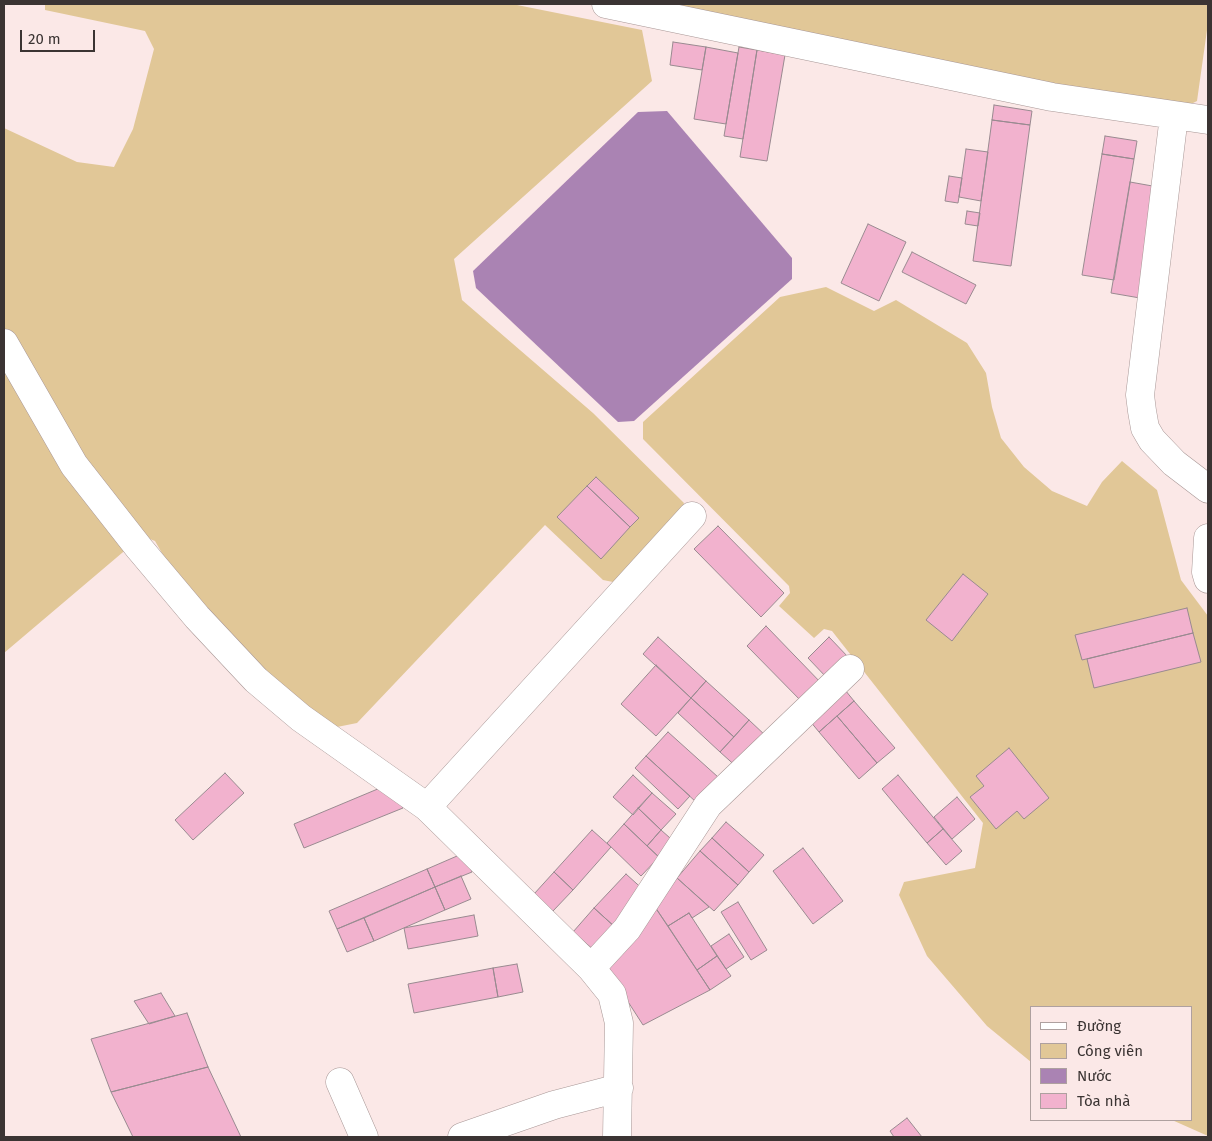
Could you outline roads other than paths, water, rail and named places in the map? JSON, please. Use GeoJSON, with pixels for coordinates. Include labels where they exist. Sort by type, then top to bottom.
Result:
{"type":"FeatureCollection","features":[{"type":"Feature","properties":{"kind":"street"},"geometry":{"type":"LineString","coordinates":[[606,4],[1052,97],[1174,116],[1207,115]]}},
{"type":"Feature","properties":{"kind":"street"},"geometry":{"type":"LineString","coordinates":[[1174,116],[1140,395],[1146,428],[1152,440],[1174,462],[1208,489]]}},
{"type":"Feature","properties":{"kind":"street"},"geometry":{"type":"LineString","coordinates":[[4,343],[74,465],[139,548],[197,617],[256,680],[301,718],[427,808],[591,968],[612,994],[619,1023],[617,1137]]}},
{"type":"Feature","properties":{"kind":"street"},"geometry":{"type":"LineString","coordinates":[[427,808],[692,516]]}},
{"type":"Feature","properties":{"kind":"street"},"geometry":{"type":"LineString","coordinates":[[1208,538],[1206,572],[1208,579]]}},
{"type":"Feature","properties":{"kind":"street"},"geometry":{"type":"LineString","coordinates":[[591,968],[626,929],[708,805],[850,669]]}},
{"type":"Feature","properties":{"kind":"street"},"geometry":{"type":"LineString","coordinates":[[340,1082],[364,1137]]}},
{"type":"Feature","properties":{"kind":"street"},"geometry":{"type":"LineString","coordinates":[[462,1137],[554,1105],[618,1088]]}},
{"type":"Feature","properties":{"kind":"water"},"geometry":{"type":"Polygon","coordinates":[[[667,111],[792,258],[792,279],[634,421],[618,422],[476,288],[473,271],[638,112],[667,111]]]}}]}
